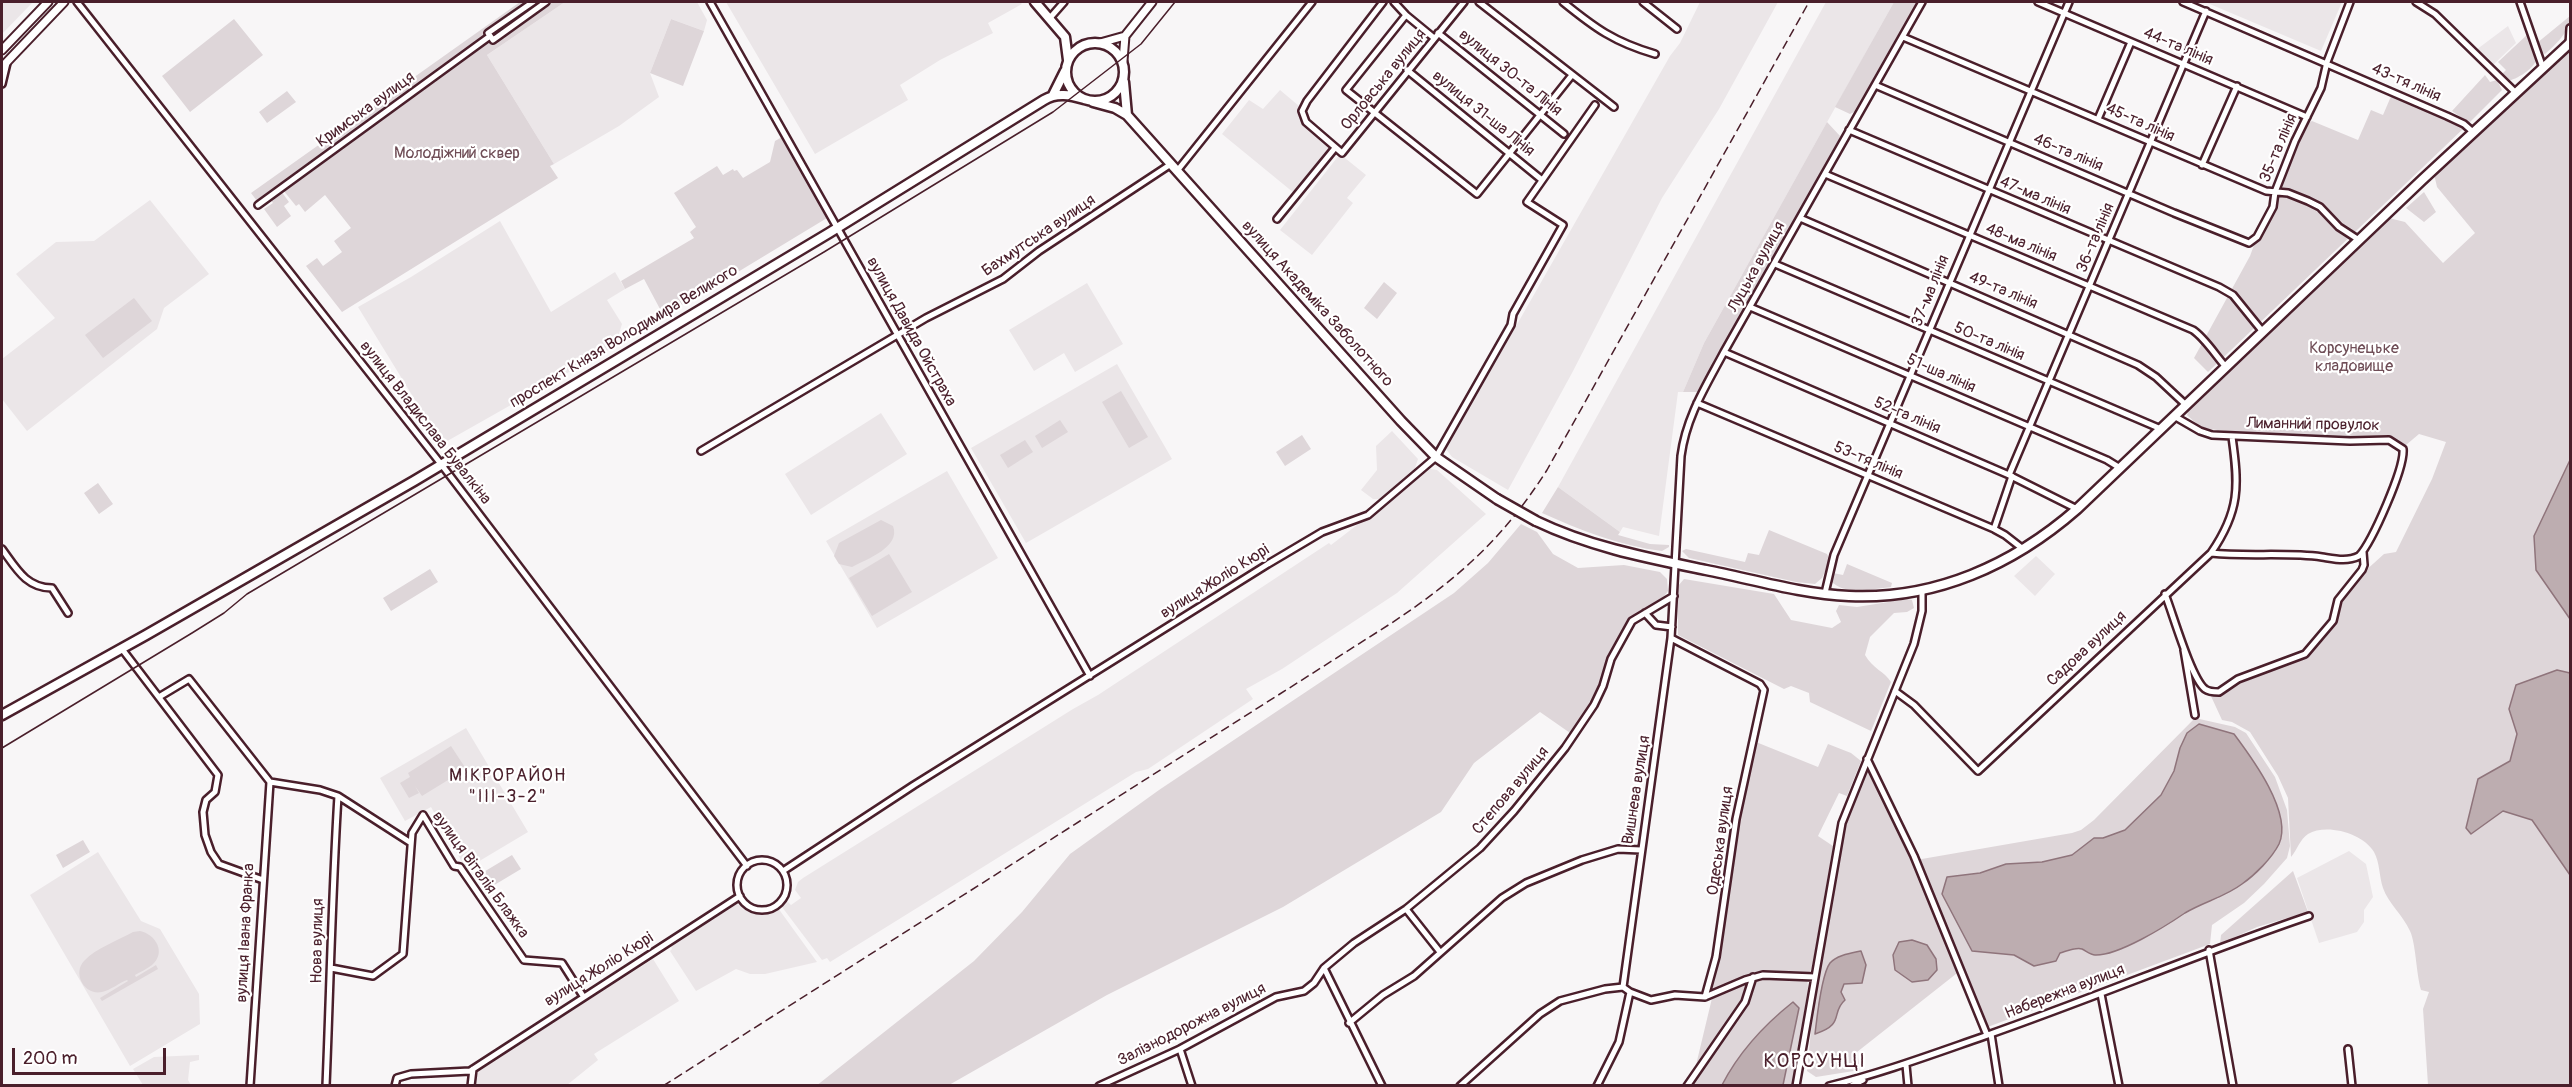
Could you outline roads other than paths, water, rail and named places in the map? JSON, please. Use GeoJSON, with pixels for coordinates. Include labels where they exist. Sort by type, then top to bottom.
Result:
{"type":"FeatureCollection","features":[{"type":"Feature","properties":{"kind":"highway"},"geometry":{"type":"LineString","coordinates":[[1035,2],[1065,37],[1100,43],[1115,50],[1123,61],[1127,115]]}},
{"type":"Feature","properties":{"kind":"highway"},"geometry":{"type":"LineString","coordinates":[[1065,37],[1069,86],[1089,100]]}},
{"type":"Feature","properties":{"kind":"highway"},"geometry":{"type":"LineString","coordinates":[[1090,43],[1073,52],[1053,95],[1089,100],[1112,97],[1124,81]]}},
{"type":"Feature","properties":{"kind":"highway","name":"вулиця Академіка Заболотного"},"geometry":{"type":"LineString","coordinates":[[1089,100],[1115,108],[1127,115],[1401,421],[1436,457],[1497,499],[1536,521],[1612,550],[1825,593],[1869,596],[1951,583],[1973,574],[2024,550],[2077,510],[2515,92],[2570,44]]}},
{"type":"Feature","properties":{"kind":"highway","name":"проспект Князя Володимира Великого"},"geometry":{"type":"LineString","coordinates":[[2,715],[122,649],[441,464],[838,228],[1053,95]]}},
{"type":"Feature","properties":{"kind":"main road"},"geometry":{"type":"LineString","coordinates":[[2,50],[48,2]]}},
{"type":"Feature","properties":{"kind":"main road"},"geometry":{"type":"LineString","coordinates":[[4,64],[64,2]]}},
{"type":"Feature","properties":{"kind":"main road"},"geometry":{"type":"LineString","coordinates":[[1123,61],[1125,36],[1152,2]]}},
{"type":"Feature","properties":{"kind":"main road"},"geometry":{"type":"LineString","coordinates":[[1100,43],[1125,36]]}},
{"type":"Feature","properties":{"kind":"street","name":"вулиця Владислава Бувалкіна"},"geometry":{"type":"LineString","coordinates":[[76,2],[441,464],[747,866]]}},
{"type":"Feature","properties":{"kind":"street","name":"Кримська вулиця"},"geometry":{"type":"LineString","coordinates":[[258,205],[490,36],[489,33],[533,2]]}},
{"type":"Feature","properties":{"kind":"street","name":"Кримська вулиця"},"geometry":{"type":"LineString","coordinates":[[490,36],[493,40],[546,2]]}},
{"type":"Feature","properties":{"kind":"street","name":"вулиця Давида Ойстраха"},"geometry":{"type":"LineString","coordinates":[[710,2],[1090,676]]}},
{"type":"Feature","properties":{"kind":"street"},"geometry":{"type":"LineString","coordinates":[[1049,19],[1064,2]]}},
{"type":"Feature","properties":{"kind":"street","name":"Бахмутська вулиця"},"geometry":{"type":"LineString","coordinates":[[701,451],[898,336],[1004,279],[1039,251],[1174,167],[1312,2]]}},
{"type":"Feature","properties":{"kind":"street"},"geometry":{"type":"LineString","coordinates":[[1335,148],[1306,122],[1303,116],[1303,106],[1383,2]]}},
{"type":"Feature","properties":{"kind":"street","name":"вулиця 30-та Лінія"},"geometry":{"type":"LineString","coordinates":[[1394,2],[1434,38]]}},
{"type":"Feature","properties":{"kind":"street","name":"Орловська вулиця"},"geometry":{"type":"LineString","coordinates":[[1277,219],[1335,148],[1342,153],[1464,2]]}},
{"type":"Feature","properties":{"kind":"street"},"geometry":{"type":"LineString","coordinates":[[1479,2],[1614,107]]}},
{"type":"Feature","properties":{"kind":"street"},"geometry":{"type":"LineString","coordinates":[[1563,2],[1598,31],[1635,48],[1655,54]]}},
{"type":"Feature","properties":{"kind":"street"},"geometry":{"type":"LineString","coordinates":[[1643,2],[1677,29]]}},
{"type":"Feature","properties":{"kind":"street","name":"Луцька вулиця"},"geometry":{"type":"LineString","coordinates":[[1674,596],[1683,442],[1696,403],[1922,2]]}},
{"type":"Feature","properties":{"kind":"street","name":"44-та лінія"},"geometry":{"type":"LineString","coordinates":[[2038,2],[2307,117]]}},
{"type":"Feature","properties":{"kind":"street","name":"37-ма лінія"},"geometry":{"type":"LineString","coordinates":[[1825,593],[1834,555],[2069,2]]}},
{"type":"Feature","properties":{"kind":"street","name":"43-тя лінія"},"geometry":{"type":"LineString","coordinates":[[2184,2],[2327,62],[2464,124],[2473,132]]}},
{"type":"Feature","properties":{"kind":"street"},"geometry":{"type":"LineString","coordinates":[[2327,62],[2350,2]]}},
{"type":"Feature","properties":{"kind":"street"},"geometry":{"type":"LineString","coordinates":[[2416,2],[2435,14],[2515,92]]}},
{"type":"Feature","properties":{"kind":"street"},"geometry":{"type":"LineString","coordinates":[[2520,2],[2543,68]]}},
{"type":"Feature","properties":{"kind":"street","name":"36-та лінія"},"geometry":{"type":"LineString","coordinates":[[1994,529],[2010,476],[2206,11]]}},
{"type":"Feature","properties":{"kind":"street"},"geometry":{"type":"LineString","coordinates":[[1406,15],[1346,90],[1477,194],[1572,75]]}},
{"type":"Feature","properties":{"kind":"street"},"geometry":{"type":"LineString","coordinates":[[2570,44],[2571,28]]}},
{"type":"Feature","properties":{"kind":"street","name":"вулиця 30-та Лінія"},"geometry":{"type":"LineString","coordinates":[[1438,33],[1564,134]]}},
{"type":"Feature","properties":{"kind":"street","name":"45-та лінія"},"geometry":{"type":"LineString","coordinates":[[1903,37],[2266,191],[2288,193],[2308,201],[2320,207],[2339,227],[2360,240]]}},
{"type":"Feature","properties":{"kind":"street"},"geometry":{"type":"LineString","coordinates":[[2098,119],[2131,42]]}},
{"type":"Feature","properties":{"kind":"street","name":"35-та лінія"},"geometry":{"type":"LineString","coordinates":[[2252,242],[2271,213],[2275,192],[2320,88],[2327,62]]}},
{"type":"Feature","properties":{"kind":"street"},"geometry":{"type":"LineString","coordinates":[[2,84],[4,64]]}},
{"type":"Feature","properties":{"kind":"street","name":"вулиця 31-ша Лінія"},"geometry":{"type":"LineString","coordinates":[[1407,70],[1542,180]]}},
{"type":"Feature","properties":{"kind":"street","name":"46-та лінія"},"geometry":{"type":"LineString","coordinates":[[1875,86],[2130,194],[2246,242],[2252,242]]}},
{"type":"Feature","properties":{"kind":"street"},"geometry":{"type":"LineString","coordinates":[[2202,165],[2237,86]]}},
{"type":"Feature","properties":{"kind":"street"},"geometry":{"type":"LineString","coordinates":[[1542,180],[1595,105]]}},
{"type":"Feature","properties":{"kind":"street","name":"47-ма лінія"},"geometry":{"type":"LineString","coordinates":[[1849,130],[2219,287],[2233,295],[2262,332]]}},
{"type":"Feature","properties":{"kind":"street","name":"48-ма лінія"},"geometry":{"type":"LineString","coordinates":[[1825,174],[2193,330],[2201,336],[2208,348],[2226,367]]}},
{"type":"Feature","properties":{"kind":"street","name":"вулиця Жоліо Кюрі"},"geometry":{"type":"LineString","coordinates":[[783,871],[914,785],[1322,532],[1368,515],[1436,457],[1511,325],[1514,314],[1563,225],[1527,202],[1542,180]]}},
{"type":"Feature","properties":{"kind":"street","name":"49-та лінія"},"geometry":{"type":"LineString","coordinates":[[1800,218],[2148,370],[2186,405]]}},
{"type":"Feature","properties":{"kind":"street","name":"50-та лінія"},"geometry":{"type":"LineString","coordinates":[[1775,264],[2161,429]]}},
{"type":"Feature","properties":{"kind":"street","name":"51-ша лінія"},"geometry":{"type":"LineString","coordinates":[[1750,307],[2107,460],[2120,468]]}},
{"type":"Feature","properties":{"kind":"street","name":"52-га лінія"},"geometry":{"type":"LineString","coordinates":[[1724,352],[2010,476],[2077,510]]}},
{"type":"Feature","properties":{"kind":"street","name":"53-тя лінія"},"geometry":{"type":"LineString","coordinates":[[1696,403],[1994,529],[2024,550]]}},
{"type":"Feature","properties":{"kind":"street","name":"Лиманний провулок"},"geometry":{"type":"LineString","coordinates":[[2174,416],[2200,431],[2232,437],[2389,440],[2401,446],[2403,460],[2395,483],[2363,552]]}},
{"type":"Feature","properties":{"kind":"street","name":"Садова вулиця"},"geometry":{"type":"LineString","coordinates":[[1895,691],[1914,705],[1978,771],[2211,553],[2229,527],[2232,514],[2237,481],[2232,437]]}},
{"type":"Feature","properties":{"kind":"street"},"geometry":{"type":"LineString","coordinates":[[2,549],[29,582],[36,586],[52,588],[68,612]]}},
{"type":"Feature","properties":{"kind":"street"},"geometry":{"type":"LineString","coordinates":[[2211,553],[2238,556],[2301,554],[2345,560],[2354,559],[2363,552]]}},
{"type":"Feature","properties":{"kind":"street"},"geometry":{"type":"LineString","coordinates":[[2165,594],[2200,683],[2208,690],[2219,692],[2238,679],[2305,654],[2333,621],[2338,600],[2362,570],[2363,552]]}},
{"type":"Feature","properties":{"kind":"street"},"geometry":{"type":"LineString","coordinates":[[1796,1086],[1842,823],[1919,626],[1922,589]]}},
{"type":"Feature","properties":{"kind":"street","name":"Степова вулиця"},"geometry":{"type":"LineString","coordinates":[[1324,968],[1354,943],[1406,909],[1480,848],[1514,811],[1564,748],[1594,705],[1603,686],[1611,659],[1632,621],[1674,596]]}},
{"type":"Feature","properties":{"kind":"street","name":"Вишнева вулиця"},"geometry":{"type":"LineString","coordinates":[[1623,987],[1671,638],[1674,596]]}},
{"type":"Feature","properties":{"kind":"street"},"geometry":{"type":"LineString","coordinates":[[1645,613],[1656,625],[1672,627]]}},
{"type":"Feature","properties":{"kind":"street","name":"Одеська вулиця"},"geometry":{"type":"LineString","coordinates":[[1671,638],[1760,684],[1764,690],[1736,819],[1722,928],[1705,997]]}},
{"type":"Feature","properties":{"kind":"street"},"geometry":{"type":"LineString","coordinates":[[2184,644],[2184,658],[2196,706],[2195,715]]}},
{"type":"Feature","properties":{"kind":"street"},"geometry":{"type":"LineString","coordinates":[[122,649],[218,774],[215,792],[206,801],[203,812],[205,835],[211,852],[219,864],[263,880]]}},
{"type":"Feature","properties":{"kind":"street"},"geometry":{"type":"LineString","coordinates":[[159,697],[189,679],[270,782],[320,790],[338,796],[411,843],[403,954],[373,976],[331,969]]}},
{"type":"Feature","properties":{"kind":"street"},"geometry":{"type":"LineString","coordinates":[[1867,759],[1914,856],[1989,1035],[1998,1086]]}},
{"type":"Feature","properties":{"kind":"street","name":"вулиця Івана Франка"},"geometry":{"type":"LineString","coordinates":[[250,1086],[270,782]]}},
{"type":"Feature","properties":{"kind":"street","name":"Нова вулиця"},"geometry":{"type":"LineString","coordinates":[[326,1086],[332,882],[338,796]]}},
{"type":"Feature","properties":{"kind":"street","name":"вулиця Віталія Блажка"},"geometry":{"type":"LineString","coordinates":[[411,843],[412,833],[423,815],[454,867],[460,867],[524,960],[562,963],[583,996]]}},
{"type":"Feature","properties":{"kind":"street"},"geometry":{"type":"LineString","coordinates":[[1349,1023],[1383,995],[1414,976],[1502,898],[1526,884],[1582,860],[1618,849],[1641,850]]}},
{"type":"Feature","properties":{"kind":"street"},"geometry":{"type":"LineString","coordinates":[[762,860],[777,865],[783,871],[787,887],[785,894],[775,906],[759,909],[751,907],[740,896],[738,879],[747,866],[762,860]]}},
{"type":"Feature","properties":{"kind":"street","name":"вулиця Жоліо Кюрі"},"geometry":{"type":"LineString","coordinates":[[473,1069],[740,896]]}},
{"type":"Feature","properties":{"kind":"street"},"geometry":{"type":"LineString","coordinates":[[1406,909],[1440,952]]}},
{"type":"Feature","properties":{"kind":"street","name":"Набережна вулиця"},"geometry":{"type":"LineString","coordinates":[[1829,1086],[1906,1065],[2101,994],[2209,950],[2309,916]]}},
{"type":"Feature","properties":{"kind":"street"},"geometry":{"type":"LineString","coordinates":[[2209,950],[2233,1086]]}},
{"type":"Feature","properties":{"kind":"street"},"geometry":{"type":"LineString","coordinates":[[1324,968],[1349,1023],[1382,1086]]}},
{"type":"Feature","properties":{"kind":"street","name":"Залізнодорожна вулиця"},"geometry":{"type":"LineString","coordinates":[[1099,1086],[1180,1049],[1276,997],[1304,991],[1314,983],[1324,968]]}},
{"type":"Feature","properties":{"kind":"street"},"geometry":{"type":"LineString","coordinates":[[1460,1086],[1540,1014],[1560,1001],[1605,988],[1623,987],[1650,1000],[1675,995],[1705,997],[1753,977],[1776,974],[1815,977]]}},
{"type":"Feature","properties":{"kind":"street"},"geometry":{"type":"LineString","coordinates":[[1687,1086],[1745,1002],[1753,977]]}},
{"type":"Feature","properties":{"kind":"street"},"geometry":{"type":"LineString","coordinates":[[1597,1086],[1619,1041],[1630,992]]}},
{"type":"Feature","properties":{"kind":"street"},"geometry":{"type":"LineString","coordinates":[[2101,994],[2119,1086]]}},
{"type":"Feature","properties":{"kind":"street"},"geometry":{"type":"LineString","coordinates":[[1180,1049],[1192,1086]]}},
{"type":"Feature","properties":{"kind":"street"},"geometry":{"type":"LineString","coordinates":[[2349,1049],[2352,1086]]}},
{"type":"Feature","properties":{"kind":"street"},"geometry":{"type":"LineString","coordinates":[[1906,1065],[1908,1086]]}},
{"type":"Feature","properties":{"kind":"street"},"geometry":{"type":"LineString","coordinates":[[395,1086],[397,1078],[411,1074],[465,1072],[473,1069],[471,1086]]}},
{"type":"Feature","properties":{"kind":"street"},"geometry":{"type":"LineString","coordinates":[[1851,1086],[1877,1074]]}},
{"type":"Feature","properties":{"kind":"tram line"},"geometry":{"type":"LineString","coordinates":[[2,748],[224,613],[247,594],[824,252],[1053,112],[1141,44],[1175,2]]}},
{"type":"Feature","properties":{"kind":"railway"},"geometry":{"type":"LineString","coordinates":[[663,1086],[1390,624],[1458,574],[1496,537],[1547,470],[1809,2]]}},
{"type":"Feature","properties":{"kind":"district","name":"МІКРОРАЙОН \"ІІІ-3-2\""},"geometry":{"type":"Point","coordinates":[508,786]}},
{"type":"Feature","properties":{"kind":"district","name":"КОРСУНЦІ"},"geometry":{"type":"Point","coordinates":[1815,1062]}},
{"type":"Feature","properties":{"kind":"park label","name":"Молодіжний сквер"},"geometry":{"type":"Point","coordinates":[457,154]}},
{"type":"Feature","properties":{"kind":"park label","name":"Корсунецьке кладовище"},"geometry":{"type":"Point","coordinates":[2354,358]}}]}
